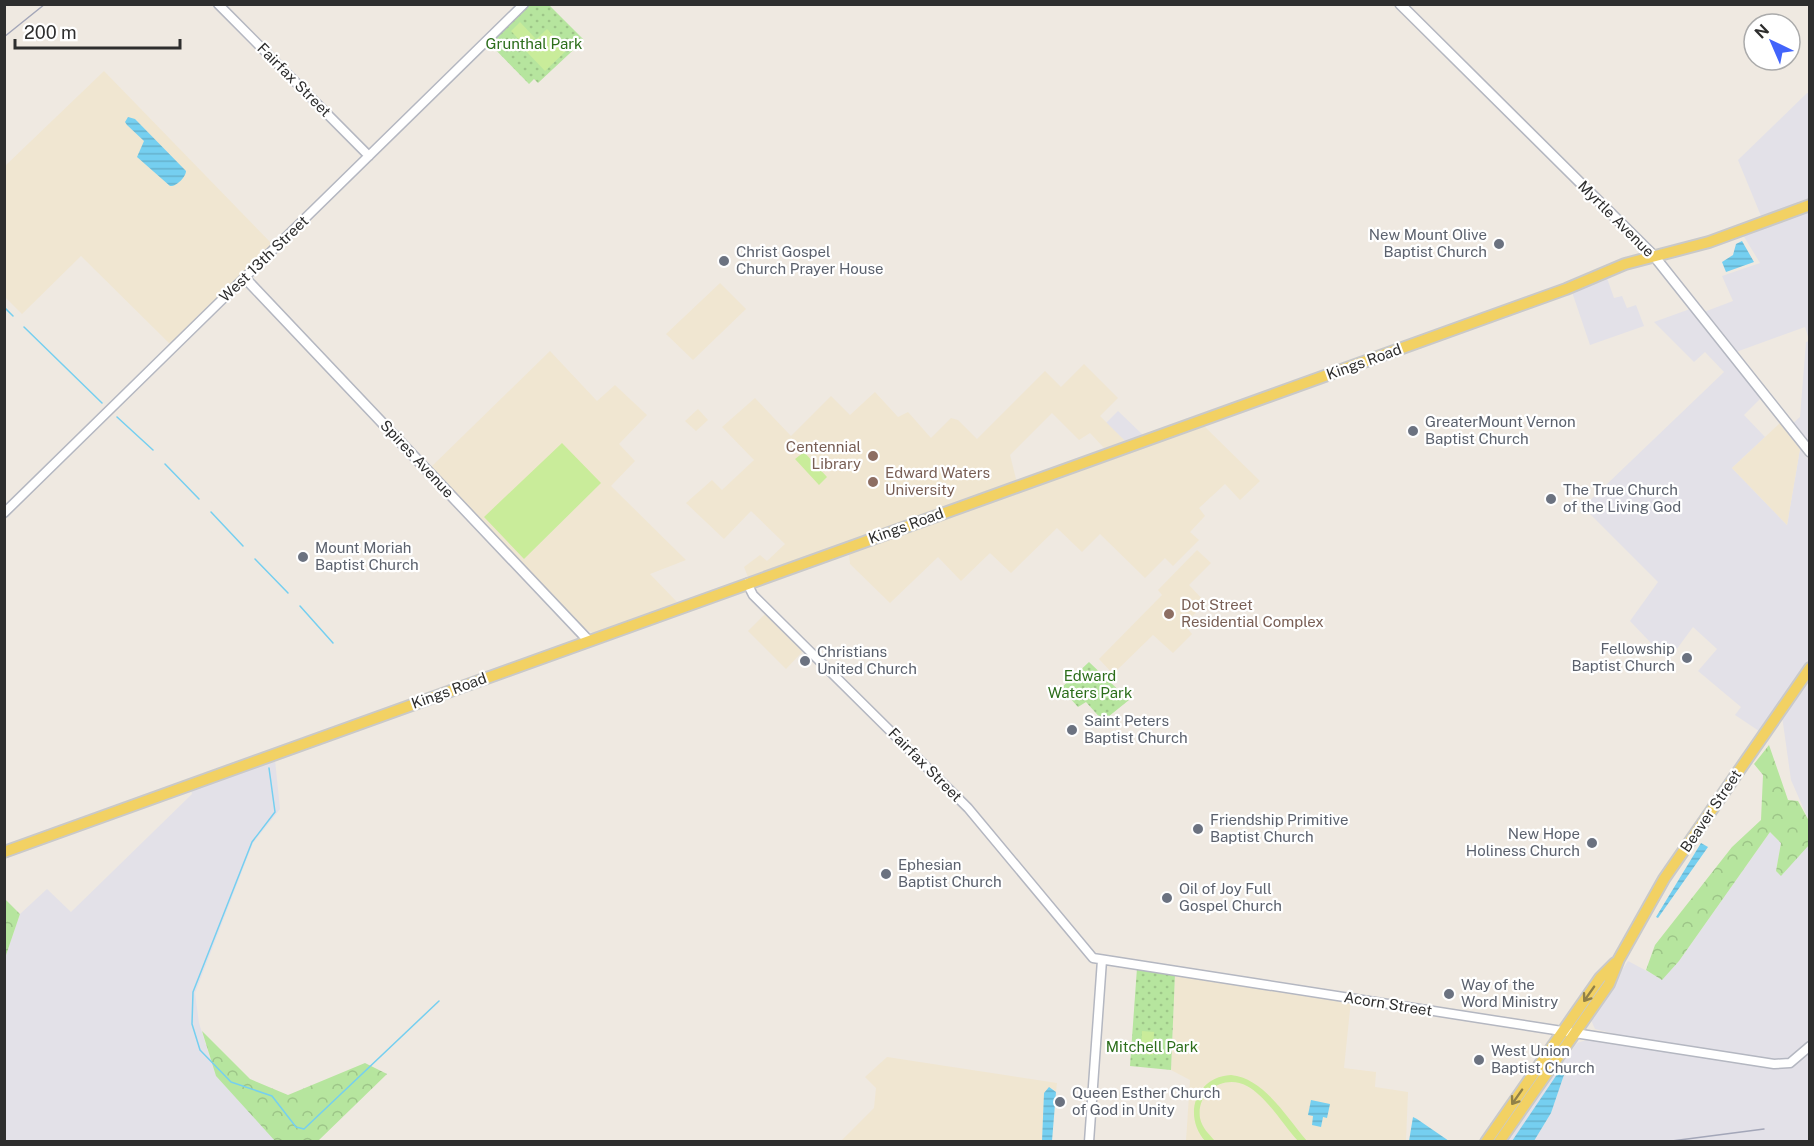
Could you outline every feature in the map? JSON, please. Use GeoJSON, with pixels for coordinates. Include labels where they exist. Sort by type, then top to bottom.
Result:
{"type":"FeatureCollection","features":[{"type":"Feature","properties":{"kind":"main road","name":"Myrtle Avenue"},"geometry":{"type":"LineString","coordinates":[[1400,4],[1654,256],[1809,452]]}},
{"type":"Feature","properties":{"kind":"main road","name":"Kings Road"},"geometry":{"type":"LineString","coordinates":[[4,852],[1543,297],[1625,264],[1709,242],[1809,205]]}},
{"type":"Feature","properties":{"kind":"main road","name":"Spires Avenue"},"geometry":{"type":"LineString","coordinates":[[245,278],[588,640]]}},
{"type":"Feature","properties":{"kind":"main road","name":"Beaver Street"},"geometry":{"type":"LineString","coordinates":[[1499,1142],[1609,984],[1619,959],[1664,879],[1809,668]]}},
{"type":"Feature","properties":{"kind":"main road","name":"Beaver Street"},"geometry":{"type":"LineString","coordinates":[[1486,1142],[1600,978],[1619,959]]}},
{"type":"Feature","properties":{"kind":"street","name":"Fairfax Street"},"geometry":{"type":"LineString","coordinates":[[218,4],[369,156]]}},
{"type":"Feature","properties":{"kind":"street","name":"West 13th Street"},"geometry":{"type":"LineString","coordinates":[[4,513],[524,4]]}},
{"type":"Feature","properties":{"kind":"street","name":"Fairfax Street"},"geometry":{"type":"LineString","coordinates":[[747,583],[753,596],[968,808],[1092,958]]}},
{"type":"Feature","properties":{"kind":"street","name":"Acorn Street"},"geometry":{"type":"LineString","coordinates":[[1092,958],[1774,1064],[1790,1063],[1809,1046]]}},
{"type":"Feature","properties":{"kind":"street"},"geometry":{"type":"LineString","coordinates":[[1089,1142],[1102,960]]}},
{"type":"Feature","properties":{"kind":"shaded area"},"geometry":{"type":"Polygon","coordinates":[[[104,71],[272,244],[170,344],[81,256],[22,314],[5,297],[5,166],[104,71]]]}},
{"type":"Feature","properties":{"kind":"shaded area"},"geometry":{"type":"Polygon","coordinates":[[[1807,93],[1810,93],[1809,199],[1761,216],[1738,160],[1807,93]]]}},
{"type":"Feature","properties":{"kind":"shaded area"},"geometry":{"type":"Polygon","coordinates":[[[1809,211],[1809,340],[1805,327],[1736,352],[1704,312],[1733,301],[1722,276],[1760,263],[1743,235],[1809,211]]]}},
{"type":"Feature","properties":{"kind":"shaded area"},"geometry":{"type":"Polygon","coordinates":[[[1607,278],[1614,298],[1622,296],[1627,308],[1636,305],[1644,326],[1590,345],[1572,292],[1607,278]]]}},
{"type":"Feature","properties":{"kind":"shaded area"},"geometry":{"type":"Polygon","coordinates":[[[720,283],[746,309],[693,360],[666,334],[720,283]]]}},
{"type":"Feature","properties":{"kind":"shaded area"},"geometry":{"type":"Polygon","coordinates":[[[1690,309],[1761,398],[1744,415],[1765,437],[1732,468],[1787,525],[1800,449],[1809,460],[1809,658],[1759,731],[1735,715],[1741,707],[1698,671],[1717,649],[1693,627],[1668,661],[1630,621],[1658,582],[1583,507],[1724,372],[1705,352],[1694,362],[1654,322],[1690,309]]]}},
{"type":"Feature","properties":{"kind":"shaded area"},"geometry":{"type":"Polygon","coordinates":[[[1809,341],[1809,445],[1792,424],[1800,417],[1806,342],[1809,341]]]}},
{"type":"Feature","properties":{"kind":"shaded area"},"geometry":{"type":"Polygon","coordinates":[[[550,351],[597,401],[615,385],[647,415],[619,444],[635,461],[611,486],[686,560],[650,574],[677,602],[593,633],[580,626],[430,468],[550,351]]]}},
{"type":"Feature","properties":{"kind":"shaded area","name":"Edward Waters University"},"geometry":{"type":"Polygon","coordinates":[[[1084,364],[1118,398],[1100,416],[1125,441],[1128,453],[1203,425],[1260,481],[1240,500],[1225,484],[1199,508],[1205,516],[1190,532],[1199,540],[1173,566],[1165,558],[1145,578],[1100,534],[1082,552],[1057,528],[1011,573],[990,553],[961,581],[938,557],[890,603],[850,564],[849,553],[841,544],[748,577],[744,567],[760,555],[767,561],[785,544],[751,511],[724,539],[686,503],[712,480],[722,490],[754,460],[722,427],[755,398],[791,436],[831,396],[850,415],[875,392],[898,417],[908,412],[931,438],[951,418],[958,420],[977,439],[1045,371],[1061,387],[1084,364]],[[1052,413],[1010,455],[1019,491],[1105,461],[1105,449],[1090,433],[1079,440],[1052,413]]]}},
{"type":"Feature","properties":{"kind":"shaded area"},"geometry":{"type":"Polygon","coordinates":[[[698,409],[708,420],[696,431],[685,421],[698,409]]]}},
{"type":"Feature","properties":{"kind":"shaded area"},"geometry":{"type":"Polygon","coordinates":[[[1118,411],[1143,435],[1125,441],[1106,423],[1118,411]]]}},
{"type":"Feature","properties":{"kind":"shaded area"},"geometry":{"type":"Polygon","coordinates":[[[1780,423],[1800,449],[1787,525],[1732,468],[1780,423]]]}},
{"type":"Feature","properties":{"kind":"shaded area","name":"Dot Street Residential Complex"},"geometry":{"type":"Polygon","coordinates":[[[1197,550],[1211,563],[1189,585],[1206,603],[1184,624],[1192,634],[1173,653],[1153,635],[1113,674],[1099,659],[1162,595],[1158,590],[1197,550]]]}},
{"type":"Feature","properties":{"kind":"shaded area"},"geometry":{"type":"Polygon","coordinates":[[[765,614],[804,650],[786,669],[748,631],[765,614]]]}},
{"type":"Feature","properties":{"kind":"shaded area"},"geometry":{"type":"Polygon","coordinates":[[[1809,676],[1809,821],[1791,780],[1782,716],[1809,676]]]}},
{"type":"Feature","properties":{"kind":"shaded area"},"geometry":{"type":"Polygon","coordinates":[[[275,760],[280,809],[253,843],[195,993],[199,1023],[216,1076],[276,1140],[5,1142],[5,958],[20,914],[47,889],[71,912],[192,794],[191,790],[275,760]]]}},
{"type":"Feature","properties":{"kind":"shaded area"},"geometry":{"type":"Polygon","coordinates":[[[1770,832],[1781,843],[1776,871],[1781,875],[1809,845],[1810,1042],[1793,1057],[1776,1062],[1639,1040],[1595,1029],[1591,1020],[1594,1013],[1628,961],[1662,979],[1679,961],[1770,832]]]}},
{"type":"Feature","properties":{"kind":"shaded area"},"geometry":{"type":"Polygon","coordinates":[[[1175,974],[1351,1000],[1344,1068],[1376,1072],[1375,1087],[1408,1092],[1406,1141],[1186,1141],[1190,1080],[1171,1070],[1175,974]]]}},
{"type":"Feature","properties":{"kind":"shaded area"},"geometry":{"type":"Polygon","coordinates":[[[1586,1040],[1775,1068],[1793,1065],[1809,1050],[1809,1141],[1534,1141],[1551,1113],[1567,1066],[1565,1064],[1512,1141],[1507,1142],[1577,1043],[1586,1040]]]}},
{"type":"Feature","properties":{"kind":"shaded area"},"geometry":{"type":"Polygon","coordinates":[[[887,1057],[1057,1083],[1056,1092],[1052,1088],[1044,1099],[1042,1141],[840,1142],[874,1108],[876,1088],[865,1077],[887,1057]]]}},
{"type":"Feature","properties":{"kind":"green space","name":"Grunthal Park"},"geometry":{"type":"Polygon","coordinates":[[[529,5],[549,5],[584,40],[538,83],[534,79],[529,84],[490,44],[529,5]]]}},
{"type":"Feature","properties":{"kind":"green space"},"geometry":{"type":"Polygon","coordinates":[[[520,22],[535,38],[526,47],[511,31],[520,22]]]}},
{"type":"Feature","properties":{"kind":"green space"},"geometry":{"type":"Polygon","coordinates":[[[547,29],[567,50],[545,71],[525,50],[547,29]]]}},
{"type":"Feature","properties":{"kind":"green space"},"geometry":{"type":"Polygon","coordinates":[[[562,443],[601,483],[524,559],[484,517],[562,443]]]}},
{"type":"Feature","properties":{"kind":"green space"},"geometry":{"type":"Polygon","coordinates":[[[804,452],[827,477],[819,485],[795,459],[804,452]]]}},
{"type":"Feature","properties":{"kind":"green space","name":"Edward Waters Park"},"geometry":{"type":"Polygon","coordinates":[[[1089,662],[1129,700],[1103,721],[1086,702],[1078,707],[1061,688],[1089,662]]]}},
{"type":"Feature","properties":{"kind":"green space"},"geometry":{"type":"Polygon","coordinates":[[[1769,745],[1788,800],[1798,801],[1809,821],[1809,845],[1781,876],[1776,871],[1781,843],[1770,832],[1679,961],[1662,980],[1646,970],[1655,945],[1732,847],[1761,820],[1763,775],[1754,764],[1769,745]]]}},
{"type":"Feature","properties":{"kind":"green space"},"geometry":{"type":"Polygon","coordinates":[[[5,899],[20,914],[5,958],[4,976],[5,899]]]}},
{"type":"Feature","properties":{"kind":"green space","name":"Mitchell Park"},"geometry":{"type":"Polygon","coordinates":[[[1137,968],[1175,974],[1171,1070],[1130,1066],[1137,968]]]}},
{"type":"Feature","properties":{"kind":"green space"},"geometry":{"type":"Polygon","coordinates":[[[202,1031],[250,1079],[288,1095],[365,1063],[387,1074],[318,1141],[275,1141],[216,1076],[202,1031]]]}},
{"type":"Feature","properties":{"kind":"green space"},"geometry":{"type":"Polygon","coordinates":[[[1142,1031],[1154,1032],[1153,1055],[1141,1054],[1142,1031]]]}},
{"type":"Feature","properties":{"kind":"green space"},"geometry":{"type":"Polygon","coordinates":[[[1231,1075],[1254,1083],[1264,1091],[1307,1141],[1298,1141],[1268,1104],[1254,1091],[1247,1086],[1230,1082],[1214,1087],[1203,1100],[1200,1108],[1201,1122],[1215,1141],[1205,1141],[1198,1131],[1195,1120],[1196,1099],[1209,1083],[1219,1077],[1231,1075]]]}},
{"type":"Feature","properties":{"kind":"water"},"geometry":{"type":"Polygon","coordinates":[[[128,117],[135,119],[186,171],[178,183],[170,186],[137,157],[144,141],[125,122],[128,117]]]}},
{"type":"Feature","properties":{"kind":"water"},"geometry":{"type":"Polygon","coordinates":[[[1742,241],[1754,262],[1726,272],[1722,262],[1733,255],[1736,244],[1742,241]]]}},
{"type":"Feature","properties":{"kind":"water"},"geometry":{"type":"Polygon","coordinates":[[[1701,843],[1708,847],[1658,918],[1656,917],[1701,843]]]}},
{"type":"Feature","properties":{"kind":"water"},"geometry":{"type":"Polygon","coordinates":[[[1564,1064],[1567,1066],[1551,1113],[1534,1141],[1512,1141],[1564,1064]]]}},
{"type":"Feature","properties":{"kind":"water"},"geometry":{"type":"Polygon","coordinates":[[[1049,1087],[1056,1092],[1052,1141],[1042,1141],[1044,1093],[1049,1087]]]}},
{"type":"Feature","properties":{"kind":"water"},"geometry":{"type":"Polygon","coordinates":[[[1311,1100],[1330,1104],[1327,1118],[1323,1117],[1321,1127],[1312,1125],[1313,1116],[1308,1115],[1311,1100]]]}},
{"type":"Feature","properties":{"kind":"water"},"geometry":{"type":"Polygon","coordinates":[[[1413,1117],[1417,1119],[1449,1141],[1409,1141],[1413,1117]]]}},
{"type":"Feature","properties":{"kind":"waterway"},"geometry":{"type":"LineString","coordinates":[[4,307],[13,316]]}},
{"type":"Feature","properties":{"kind":"waterway"},"geometry":{"type":"LineString","coordinates":[[24,327],[102,403]]}},
{"type":"Feature","properties":{"kind":"waterway"},"geometry":{"type":"LineString","coordinates":[[117,417],[153,450]]}},
{"type":"Feature","properties":{"kind":"waterway"},"geometry":{"type":"LineString","coordinates":[[165,464],[199,499]]}},
{"type":"Feature","properties":{"kind":"waterway"},"geometry":{"type":"LineString","coordinates":[[211,512],[243,546]]}},
{"type":"Feature","properties":{"kind":"waterway"},"geometry":{"type":"LineString","coordinates":[[255,559],[288,593]]}},
{"type":"Feature","properties":{"kind":"waterway"},"geometry":{"type":"LineString","coordinates":[[300,606],[333,643]]}},
{"type":"Feature","properties":{"kind":"waterway"},"geometry":{"type":"LineString","coordinates":[[269,768],[275,812],[252,842],[193,992],[192,1024],[200,1050],[231,1082],[272,1096],[296,1127],[304,1129],[439,1001]]}},
{"type":"Feature","properties":{"kind":"railway"},"geometry":{"type":"LineString","coordinates":[[4,37],[45,4]]}},
{"type":"Feature","properties":{"kind":"railway"},"geometry":{"type":"LineString","coordinates":[[1664,1142],[1764,1129]]}},
{"type":"Feature","properties":{"kind":"place","name":"New Mount Olive Baptist Church"},"geometry":{"type":"Point","coordinates":[1499,244]}},
{"type":"Feature","properties":{"kind":"place","name":"Christ Gospel Church Prayer House"},"geometry":{"type":"Point","coordinates":[724,261]}},
{"type":"Feature","properties":{"kind":"place","name":"GreaterMount Vernon Baptist Church"},"geometry":{"type":"Point","coordinates":[1413,431]}},
{"type":"Feature","properties":{"kind":"place","name":"Centennial Library"},"geometry":{"type":"Point","coordinates":[873,456]}},
{"type":"Feature","properties":{"kind":"place","name":"Edward Waters University"},"geometry":{"type":"Point","coordinates":[873,482]}},
{"type":"Feature","properties":{"kind":"place","name":"The True Church of the Living God"},"geometry":{"type":"Point","coordinates":[1551,499]}},
{"type":"Feature","properties":{"kind":"place","name":"Mount Moriah Baptist Church"},"geometry":{"type":"Point","coordinates":[303,557]}},
{"type":"Feature","properties":{"kind":"place","name":"Dot Street Residential Complex"},"geometry":{"type":"Point","coordinates":[1169,614]}},
{"type":"Feature","properties":{"kind":"place","name":"Fellowship Baptist Church"},"geometry":{"type":"Point","coordinates":[1687,658]}},
{"type":"Feature","properties":{"kind":"place","name":"Christians United Church"},"geometry":{"type":"Point","coordinates":[805,661]}},
{"type":"Feature","properties":{"kind":"place","name":"Saint Peters Baptist Church"},"geometry":{"type":"Point","coordinates":[1072,730]}},
{"type":"Feature","properties":{"kind":"place","name":"Friendship Primitive Baptist Church"},"geometry":{"type":"Point","coordinates":[1198,829]}},
{"type":"Feature","properties":{"kind":"place","name":"New Hope Holiness Church"},"geometry":{"type":"Point","coordinates":[1592,843]}},
{"type":"Feature","properties":{"kind":"place","name":"Ephesian Baptist Church"},"geometry":{"type":"Point","coordinates":[886,874]}},
{"type":"Feature","properties":{"kind":"place","name":"Oil of Joy Full Gospel Church"},"geometry":{"type":"Point","coordinates":[1167,898]}},
{"type":"Feature","properties":{"kind":"place","name":"Way of the Word Ministry"},"geometry":{"type":"Point","coordinates":[1449,994]}},
{"type":"Feature","properties":{"kind":"place","name":"West Union Baptist Church"},"geometry":{"type":"Point","coordinates":[1479,1060]}},
{"type":"Feature","properties":{"kind":"place","name":"Queen Esther Church of God in Unity"},"geometry":{"type":"Point","coordinates":[1060,1102]}}]}
